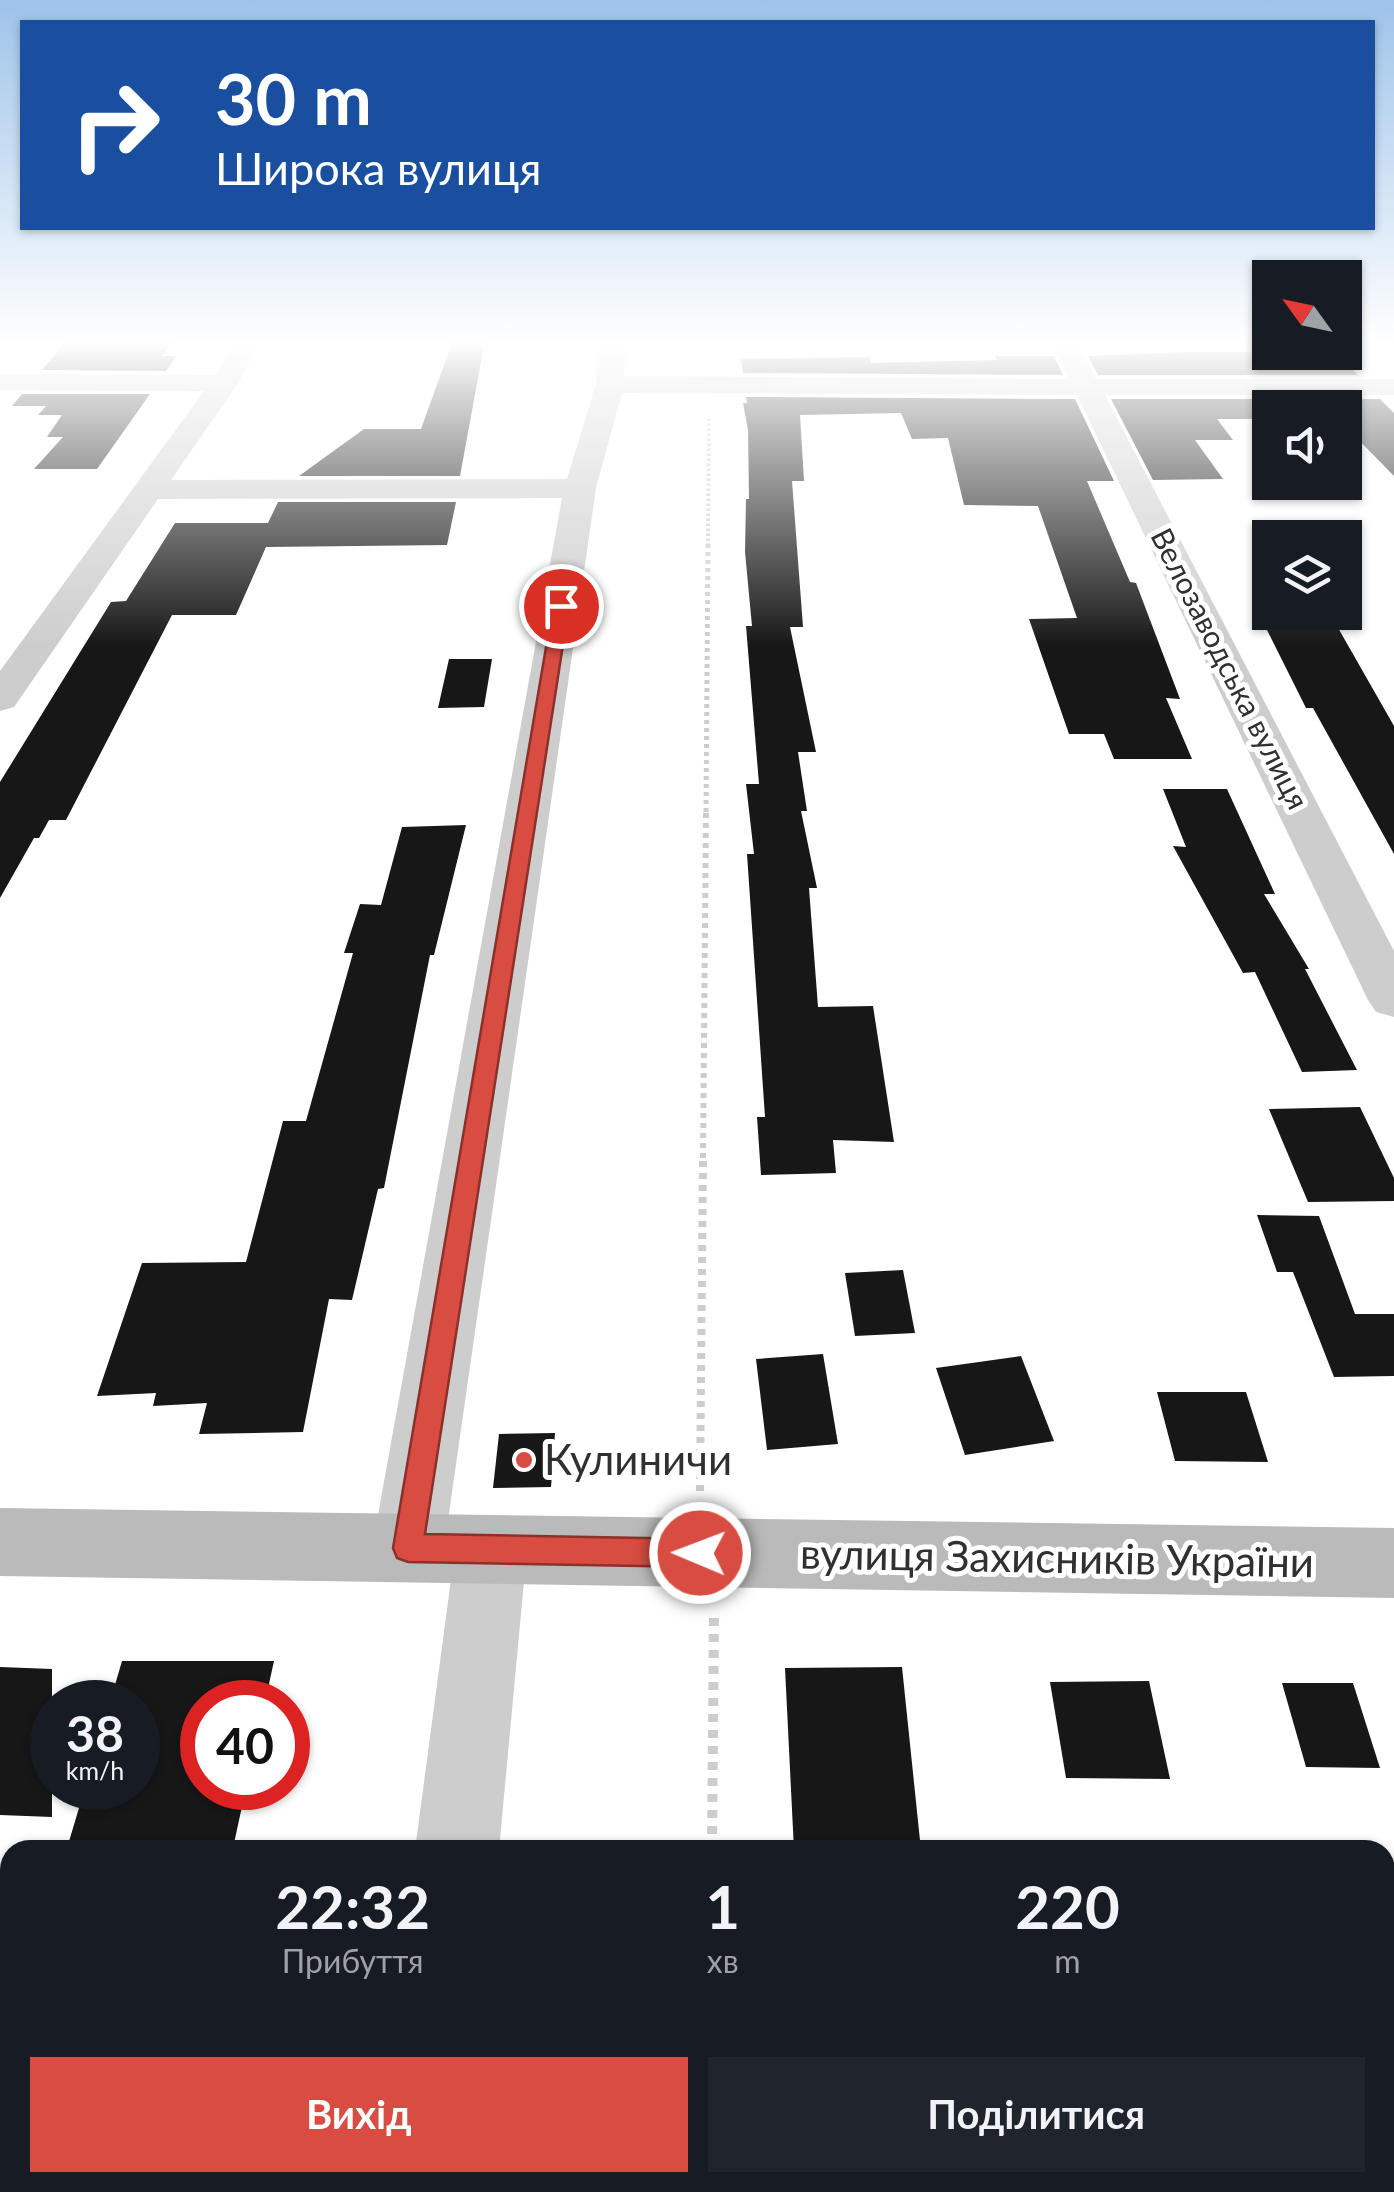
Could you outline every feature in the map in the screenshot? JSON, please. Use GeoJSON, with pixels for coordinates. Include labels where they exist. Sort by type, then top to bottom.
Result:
{"type":"FeatureCollection","features":[{"type":"Feature","properties":{"kind":"street"},"geometry":{"type":"LineString","coordinates":[[0,699],[180,442]]}},
{"type":"Feature","properties":{"kind":"street"},"geometry":{"type":"LineString","coordinates":[[408,1548],[580,488],[592,442]]}},
{"type":"Feature","properties":{"kind":"street","name":"Велозаводська вулиця"},"geometry":{"type":"LineString","coordinates":[[1116,442],[1394,1000]]}},
{"type":"Feature","properties":{"kind":"street"},"geometry":{"type":"LineString","coordinates":[[145,490],[580,488]]}},
{"type":"Feature","properties":{"kind":"street","name":"вулиця Захисників України"},"geometry":{"type":"LineString","coordinates":[[0,1542],[1394,1562]]}},
{"type":"Feature","properties":{"kind":"street"},"geometry":{"type":"LineString","coordinates":[[458,1840],[491,1549]]}},
{"type":"Feature","properties":{"kind":"path"},"geometry":{"type":"LineString","coordinates":[[709,442],[707,1553],[712,1840]]}},
{"type":"Feature","properties":{"kind":"building"},"geometry":{"type":"Polygon","coordinates":[[[58,442],[116,442],[97,469],[34,469],[58,442]]]}},
{"type":"Feature","properties":{"kind":"building"},"geometry":{"type":"Polygon","coordinates":[[[346,442],[466,442],[460,476],[299,476],[346,442]]]}},
{"type":"Feature","properties":{"kind":"building"},"geometry":{"type":"Polygon","coordinates":[[[748,442],[802,442],[804,481],[792,481],[803,627],[790,627],[816,752],[798,752],[807,811],[801,811],[817,888],[809,888],[818,1007],[873,1006],[894,1142],[833,1140],[836,1173],[761,1175],[757,1117],[765,1117],[747,854],[754,854],[746,784],[759,784],[746,626],[752,626],[745,552],[748,442]]]}},
{"type":"Feature","properties":{"kind":"building"},"geometry":{"type":"Polygon","coordinates":[[[949,442],[1096,442],[1114,481],[1087,481],[1130,582],[1136,583],[1180,699],[1166,698],[1192,759],[1114,759],[1104,734],[1069,734],[1029,619],[1077,618],[1038,506],[964,505],[949,442]]]}},
{"type":"Feature","properties":{"kind":"building"},"geometry":{"type":"Polygon","coordinates":[[[1133,442],[1197,442],[1223,479],[1153,480],[1133,442]]]}},
{"type":"Feature","properties":{"kind":"building"},"geometry":{"type":"Polygon","coordinates":[[[1362,442],[1394,442],[1394,476],[1362,442]]]}},
{"type":"Feature","properties":{"kind":"building"},"geometry":{"type":"Polygon","coordinates":[[[278,502],[456,502],[447,545],[266,547],[236,615],[172,615],[66,820],[49,820],[39,838],[34,838],[0,898],[0,782],[111,602],[126,601],[175,523],[268,523],[278,502]]]}},
{"type":"Feature","properties":{"kind":"building"},"geometry":{"type":"Polygon","coordinates":[[[1267,630],[1339,630],[1394,726],[1394,854],[1313,708],[1306,708],[1267,630]]]}},
{"type":"Feature","properties":{"kind":"building"},"geometry":{"type":"Polygon","coordinates":[[[449,659],[492,659],[484,707],[438,708],[449,659]]]}},
{"type":"Feature","properties":{"kind":"building"},"geometry":{"type":"Polygon","coordinates":[[[1163,789],[1227,789],[1275,894],[1264,894],[1309,969],[1305,969],[1357,1070],[1302,1072],[1255,972],[1243,973],[1173,846],[1186,847],[1163,789]]]}},
{"type":"Feature","properties":{"kind":"building"},"geometry":{"type":"Polygon","coordinates":[[[466,825],[434,955],[430,955],[384,1188],[378,1189],[352,1300],[329,1299],[303,1432],[199,1434],[207,1403],[153,1406],[156,1393],[97,1396],[142,1263],[246,1262],[283,1121],[306,1121],[353,953],[344,953],[360,904],[381,905],[402,827],[466,825]]]}},
{"type":"Feature","properties":{"kind":"building"},"geometry":{"type":"Polygon","coordinates":[[[1360,1107],[1394,1178],[1394,1201],[1308,1202],[1269,1109],[1360,1107]]]}},
{"type":"Feature","properties":{"kind":"building"},"geometry":{"type":"Polygon","coordinates":[[[1257,1215],[1319,1216],[1355,1314],[1394,1314],[1394,1376],[1334,1377],[1293,1272],[1277,1272],[1257,1215]]]}},
{"type":"Feature","properties":{"kind":"building"},"geometry":{"type":"Polygon","coordinates":[[[903,1270],[915,1333],[855,1336],[845,1273],[903,1270]]]}},
{"type":"Feature","properties":{"kind":"building"},"geometry":{"type":"Polygon","coordinates":[[[823,1354],[838,1444],[767,1450],[756,1359],[823,1354]]]}},
{"type":"Feature","properties":{"kind":"building"},"geometry":{"type":"Polygon","coordinates":[[[1021,1356],[1054,1441],[965,1455],[936,1368],[1021,1356]]]}},
{"type":"Feature","properties":{"kind":"building"},"geometry":{"type":"Polygon","coordinates":[[[1157,1392],[1246,1392],[1268,1462],[1175,1461],[1157,1392]]]}},
{"type":"Feature","properties":{"kind":"building","name":"Кулиничи"},"geometry":{"type":"Polygon","coordinates":[[[555,1433],[551,1487],[493,1488],[499,1434],[555,1433]]]}},
{"type":"Feature","properties":{"kind":"building"},"geometry":{"type":"Polygon","coordinates":[[[122,1661],[274,1661],[270,1680],[180,1680],[180,1810],[241,1810],[235,1840],[69,1840],[78,1810],[160,1810],[160,1680],[116,1680],[122,1661]]]}},
{"type":"Feature","properties":{"kind":"building"},"geometry":{"type":"Polygon","coordinates":[[[0,1667],[52,1669],[52,1680],[30,1680],[30,1810],[52,1810],[52,1817],[0,1815],[0,1667]]]}},
{"type":"Feature","properties":{"kind":"building"},"geometry":{"type":"Polygon","coordinates":[[[902,1667],[920,1840],[794,1840],[785,1668],[902,1667]]]}},
{"type":"Feature","properties":{"kind":"building"},"geometry":{"type":"Polygon","coordinates":[[[1149,1681],[1170,1779],[1066,1778],[1050,1682],[1149,1681]]]}},
{"type":"Feature","properties":{"kind":"building"},"geometry":{"type":"Polygon","coordinates":[[[1282,1683],[1353,1683],[1380,1768],[1306,1767],[1282,1683]]]}},
{"type":"Feature","properties":{"kind":"place","name":"Кулиничи"},"geometry":{"type":"Point","coordinates":[524,1460]}},
{"type":"Feature","properties":{"kind":"route"},"geometry":{"type":"LineString","coordinates":[[561,606],[408,1548],[700,1553]]}}]}
